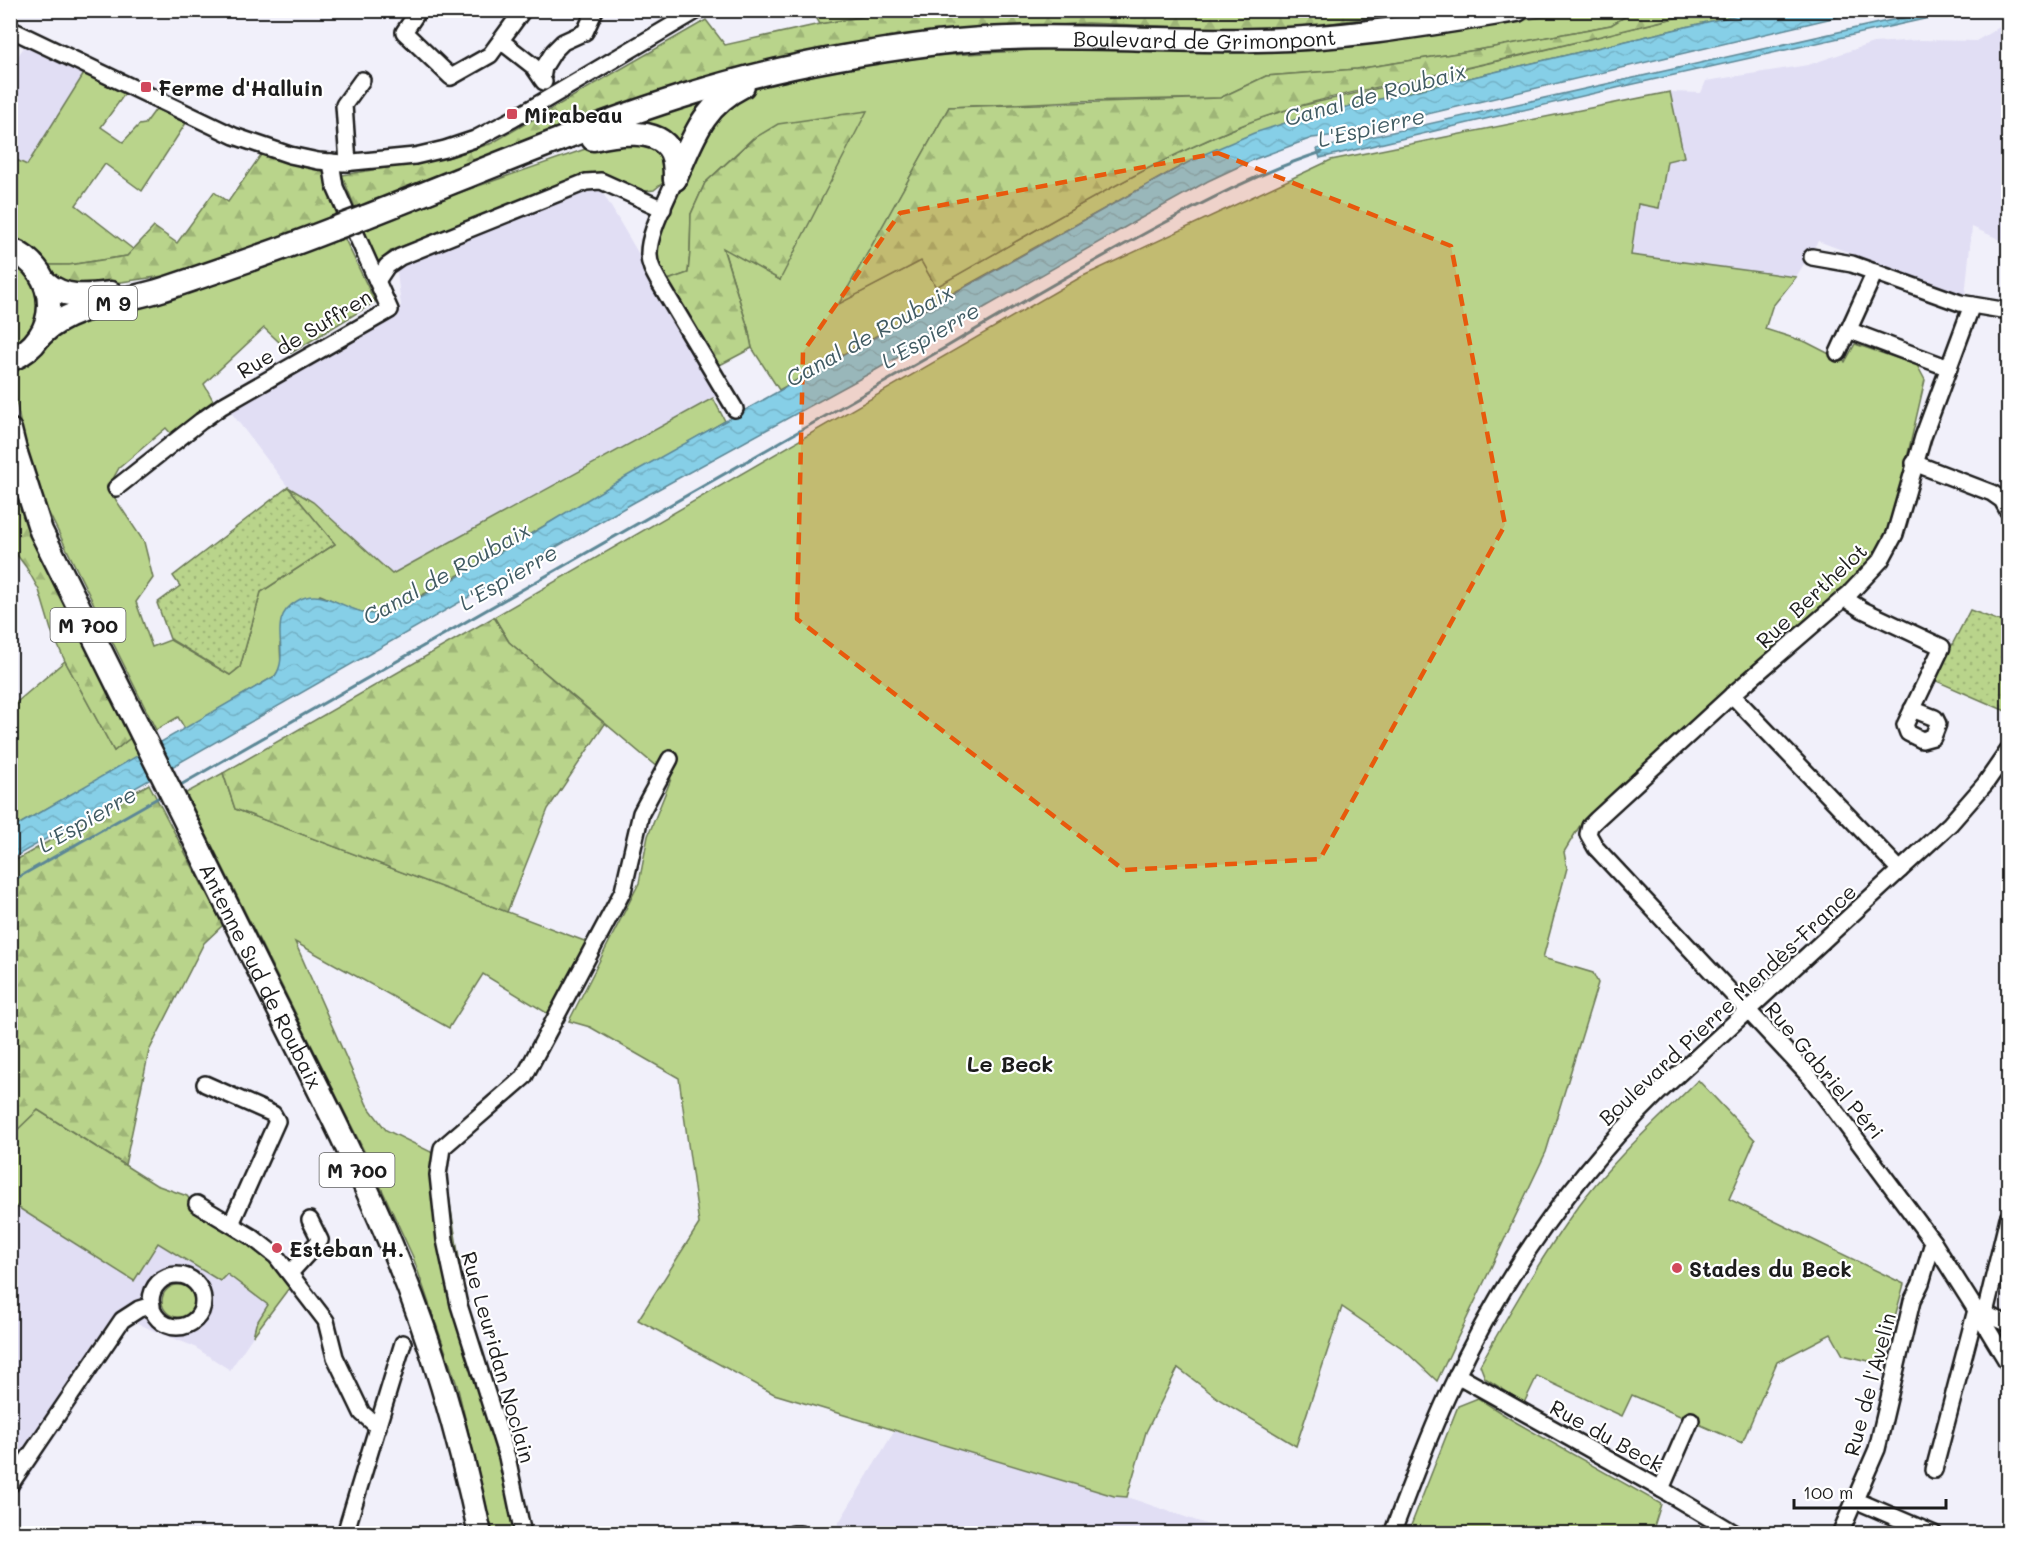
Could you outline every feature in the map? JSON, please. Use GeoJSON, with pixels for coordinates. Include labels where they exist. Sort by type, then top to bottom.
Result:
{"type":"FeatureCollection","features":[{"type":"Feature","properties":{"kind":"highway","name":"Boulevard de Grimonpont"},"geometry":{"type":"LineString","coordinates":[[778,70],[926,45],[1020,38],[1254,40],[1322,38],[1393,30],[1517,10]]}},
{"type":"Feature","properties":{"kind":"highway","name":"M 9"},"geometry":{"type":"LineString","coordinates":[[41,335],[65,317],[153,292],[238,264],[665,102],[778,70]]}},
{"type":"Feature","properties":{"kind":"highway"},"geometry":{"type":"LineString","coordinates":[[675,179],[702,122],[714,105],[736,89],[778,70]]}},
{"type":"Feature","properties":{"kind":"highway"},"geometry":{"type":"LineString","coordinates":[[488,169],[510,166],[594,139],[629,134],[648,136],[666,146],[673,158],[675,179]]}},
{"type":"Feature","properties":{"kind":"highway"},"geometry":{"type":"LineString","coordinates":[[13,250],[32,263],[45,282],[49,298],[46,325],[41,335],[32,346],[13,360]]}},
{"type":"Feature","properties":{"kind":"highway","name":"M 9"},"geometry":{"type":"LineString","coordinates":[[45,282],[62,293],[77,296],[105,294],[189,280]]}},
{"type":"Feature","properties":{"kind":"highway","name":"Antenne Sud de Roubaix"},"geometry":{"type":"LineString","coordinates":[[10,430],[41,531],[338,1130],[398,1261],[446,1397],[480,1533]]}},
{"type":"Feature","properties":{"kind":"highway","name":"M 700"},"geometry":{"type":"LineString","coordinates":[[10,462],[27,505],[41,531]]}},
{"type":"Feature","properties":{"kind":"street"},"geometry":{"type":"LineString","coordinates":[[419,10],[404,32],[451,77],[486,58],[523,10]]}},
{"type":"Feature","properties":{"kind":"street"},"geometry":{"type":"LineString","coordinates":[[542,79],[544,67],[554,51],[563,42],[585,32],[595,10]]}},
{"type":"Feature","properties":{"kind":"street"},"geometry":{"type":"LineString","coordinates":[[10,29],[234,136],[290,155],[331,162],[348,162],[415,156],[463,144],[486,134],[552,97],[698,10]]}},
{"type":"Feature","properties":{"kind":"street"},"geometry":{"type":"LineString","coordinates":[[501,41],[533,66],[552,97]]}},
{"type":"Feature","properties":{"kind":"street"},"geometry":{"type":"LineString","coordinates":[[348,162],[344,105],[362,80]]}},
{"type":"Feature","properties":{"kind":"street","name":"Rue de Suffren"},"geometry":{"type":"LineString","coordinates":[[116,488],[222,406],[390,310],[335,187],[331,162]]}},
{"type":"Feature","properties":{"kind":"street"},"geometry":{"type":"LineString","coordinates":[[675,179],[650,246],[649,255],[653,272],[735,409]]}},
{"type":"Feature","properties":{"kind":"street"},"geometry":{"type":"LineString","coordinates":[[377,281],[387,266],[400,257],[585,182],[601,181],[663,208]]}},
{"type":"Feature","properties":{"kind":"street"},"geometry":{"type":"LineString","coordinates":[[1812,257],[1842,262],[1972,305],[2008,311]]}},
{"type":"Feature","properties":{"kind":"street"},"geometry":{"type":"LineString","coordinates":[[1838,353],[1875,272]]}},
{"type":"Feature","properties":{"kind":"street","name":"Rue Berthelot"},"geometry":{"type":"LineString","coordinates":[[1596,848],[1588,838],[1590,826],[1732,695],[1844,598],[1874,568],[1889,547],[1897,527],[1914,463],[1972,305]]}},
{"type":"Feature","properties":{"kind":"street"},"geometry":{"type":"LineString","coordinates":[[1848,330],[1950,369]]}},
{"type":"Feature","properties":{"kind":"street"},"geometry":{"type":"LineString","coordinates":[[1914,463],[1992,493],[2002,500],[2008,511]]}},
{"type":"Feature","properties":{"kind":"street"},"geometry":{"type":"LineString","coordinates":[[1844,598],[1863,610],[1942,647],[1911,709]]}},
{"type":"Feature","properties":{"kind":"street"},"geometry":{"type":"LineString","coordinates":[[1732,695],[1900,870]]}},
{"type":"Feature","properties":{"kind":"street","name":"Boulevard Pierre Mendès-France"},"geometry":{"type":"LineString","coordinates":[[1392,1533],[1457,1375],[1508,1279],[1558,1206],[1628,1123],[1958,815],[1985,784],[2008,751]]}},
{"type":"Feature","properties":{"kind":"street","name":"Rue Leuridan Noclain"},"geometry":{"type":"LineString","coordinates":[[523,1533],[507,1457],[459,1305],[444,1240],[438,1175],[442,1148],[524,1077],[623,891],[641,813],[670,759]]}},
{"type":"Feature","properties":{"kind":"street","name":"Rue Gabriel Péri"},"geometry":{"type":"LineString","coordinates":[[1596,848],[1811,1078],[1933,1242],[1981,1312],[2008,1362]]}},
{"type":"Feature","properties":{"kind":"street"},"geometry":{"type":"LineString","coordinates":[[205,1084],[273,1114],[277,1121],[231,1224]]}},
{"type":"Feature","properties":{"kind":"street"},"geometry":{"type":"LineString","coordinates":[[197,1204],[266,1247],[290,1273],[326,1321],[335,1357],[362,1413],[378,1427]]}},
{"type":"Feature","properties":{"kind":"street"},"geometry":{"type":"LineString","coordinates":[[1934,1470],[2008,1218]]}},
{"type":"Feature","properties":{"kind":"street"},"geometry":{"type":"LineString","coordinates":[[290,1273],[320,1240],[310,1220]]}},
{"type":"Feature","properties":{"kind":"street","name":"Rue de l'Avelin"},"geometry":{"type":"LineString","coordinates":[[1840,1533],[1877,1449],[1912,1301],[1921,1283],[1933,1242]]}},
{"type":"Feature","properties":{"kind":"street"},"geometry":{"type":"LineString","coordinates":[[10,1485],[122,1320],[139,1309],[152,1305]]}},
{"type":"Feature","properties":{"kind":"street"},"geometry":{"type":"LineString","coordinates":[[1981,1312],[2008,1324]]}},
{"type":"Feature","properties":{"kind":"street"},"geometry":{"type":"LineString","coordinates":[[345,1533],[403,1343]]}},
{"type":"Feature","properties":{"kind":"street","name":"Rue du Beck"},"geometry":{"type":"LineString","coordinates":[[1457,1375],[1661,1489],[1713,1527],[1736,1533]]}},
{"type":"Feature","properties":{"kind":"street"},"geometry":{"type":"LineString","coordinates":[[1661,1489],[1691,1420]]}},
{"type":"Feature","properties":{"kind":"street"},"geometry":{"type":"LineString","coordinates":[[1855,1500],[1934,1533]]}},
{"type":"Feature","properties":{"kind":"street"},"geometry":{"type":"LineString","coordinates":[[794,1533],[800,1533]]}},
{"type":"Feature","properties":{"kind":"highlighted area"},"geometry":{"type":"Polygon","coordinates":[[[1218,153],[1451,246],[1505,525],[1320,859],[1124,870],[797,619],[803,352],[900,213],[1218,153]]]}},
{"type":"Feature","properties":{"kind":"shaded area"},"geometry":{"type":"Polygon","coordinates":[[[2008,22],[2008,241],[1972,227],[1965,296],[1818,241],[1796,277],[1631,255],[1638,204],[1659,208],[1667,161],[1683,156],[1670,92],[1701,93],[1706,81],[1808,65],[1873,43],[1920,40],[1976,41],[2008,22]]]}},
{"type":"Feature","properties":{"kind":"shaded area"},"geometry":{"type":"Polygon","coordinates":[[[28,41],[85,72],[27,165],[11,157],[10,68],[28,41]]]}},
{"type":"Feature","properties":{"kind":"shaded area"},"geometry":{"type":"Polygon","coordinates":[[[597,183],[721,394],[392,574],[313,502],[288,487],[230,411],[241,398],[401,306],[396,264],[597,183]]]}},
{"type":"Feature","properties":{"kind":"shaded area"},"geometry":{"type":"Polygon","coordinates":[[[11,1203],[133,1281],[158,1243],[220,1281],[226,1274],[269,1305],[256,1324],[253,1336],[230,1370],[193,1346],[133,1321],[11,1503],[11,1203]]]}},
{"type":"Feature","properties":{"kind":"shaded area"},"geometry":{"type":"Polygon","coordinates":[[[895,1430],[1114,1496],[1127,1497],[1232,1533],[832,1534],[895,1430]]]}},
{"type":"Feature","properties":{"kind":"green space"},"geometry":{"type":"Polygon","coordinates":[[[812,11],[896,11],[820,24],[812,11]]]}},
{"type":"Feature","properties":{"kind":"green space"},"geometry":{"type":"Polygon","coordinates":[[[896,11],[1413,11],[1312,26],[1256,30],[1087,23],[872,42],[356,210],[342,175],[451,157],[492,143],[706,20],[725,45],[820,24],[896,11]]]}},
{"type":"Feature","properties":{"kind":"green space"},"geometry":{"type":"Polygon","coordinates":[[[1581,11],[1635,11],[1611,25],[1489,48],[1357,69],[1266,76],[1220,98],[1075,101],[949,107],[840,303],[921,261],[936,287],[1097,195],[1171,156],[1254,120],[1296,107],[1703,11],[1754,11],[1304,117],[1253,135],[1172,171],[779,390],[752,348],[723,247],[780,280],[753,138],[705,183],[691,214],[688,273],[665,281],[657,261],[657,240],[706,123],[744,90],[852,67],[933,56],[1504,23],[1581,11]]]}},
{"type":"Feature","properties":{"kind":"green space"},"geometry":{"type":"Polygon","coordinates":[[[1635,11],[1703,11],[1347,94],[1276,113],[1212,138],[1131,177],[936,287],[921,261],[839,304],[949,107],[1220,98],[1266,76],[1357,69],[1489,48],[1611,25],[1635,11]]]}},
{"type":"Feature","properties":{"kind":"green space"},"geometry":{"type":"Polygon","coordinates":[[[85,72],[126,92],[101,127],[123,142],[139,125],[145,124],[156,109],[186,123],[142,191],[105,164],[76,205],[134,250],[127,256],[69,265],[46,265],[11,239],[10,157],[27,165],[85,72]]]}},
{"type":"Feature","properties":{"kind":"green space"},"geometry":{"type":"Polygon","coordinates":[[[1670,92],[1684,157],[1667,161],[1659,208],[1638,204],[1631,255],[1796,277],[1772,307],[1765,329],[1806,342],[1845,362],[1855,344],[1917,365],[1925,380],[1893,518],[1883,547],[1868,568],[1728,689],[1579,827],[1564,852],[1567,868],[1543,958],[1593,973],[1598,983],[1546,1152],[1437,1381],[1402,1348],[1342,1307],[1296,1446],[1220,1400],[1178,1368],[1146,1432],[1127,1497],[1114,1496],[774,1394],[638,1320],[699,1224],[679,1078],[590,1027],[569,1021],[639,883],[648,836],[671,779],[509,642],[494,617],[1081,277],[1331,160],[1670,92]]]}},
{"type":"Feature","properties":{"kind":"green space"},"geometry":{"type":"Polygon","coordinates":[[[710,97],[682,154],[621,126],[710,97]]]}},
{"type":"Feature","properties":{"kind":"green space"},"geometry":{"type":"Polygon","coordinates":[[[867,111],[780,280],[723,248],[752,348],[718,366],[665,281],[688,273],[691,214],[705,183],[753,139],[778,124],[867,111]]]}},
{"type":"Feature","properties":{"kind":"green space"},"geometry":{"type":"Polygon","coordinates":[[[642,141],[668,158],[665,181],[654,190],[646,191],[573,181],[392,250],[376,264],[360,227],[594,146],[642,141]]]}},
{"type":"Feature","properties":{"kind":"green space"},"geometry":{"type":"Polygon","coordinates":[[[263,152],[323,170],[339,216],[184,273],[72,287],[58,279],[46,265],[69,265],[127,256],[154,227],[177,243],[214,192],[228,202],[263,152]]]}},
{"type":"Feature","properties":{"kind":"green space"},"geometry":{"type":"Polygon","coordinates":[[[344,237],[375,302],[291,353],[264,328],[204,384],[214,402],[173,436],[166,428],[119,468],[108,488],[144,542],[153,578],[136,602],[152,647],[170,640],[230,675],[240,667],[261,592],[335,544],[288,487],[313,502],[392,574],[713,398],[725,421],[395,610],[374,614],[365,613],[320,595],[280,644],[281,667],[275,676],[185,729],[178,717],[156,730],[45,505],[26,452],[14,390],[15,374],[54,337],[71,327],[125,312],[344,237]]]}},
{"type":"Feature","properties":{"kind":"green space"},"geometry":{"type":"Polygon","coordinates":[[[10,256],[33,274],[41,317],[10,353],[10,256]]]}},
{"type":"Feature","properties":{"kind":"green space"},"geometry":{"type":"Polygon","coordinates":[[[10,482],[53,576],[134,735],[114,751],[65,661],[51,630],[39,590],[11,547],[10,482]]]}},
{"type":"Feature","properties":{"kind":"green space"},"geometry":{"type":"Polygon","coordinates":[[[288,487],[335,544],[261,592],[240,667],[230,675],[170,639],[157,603],[180,586],[173,576],[288,487]]]}},
{"type":"Feature","properties":{"kind":"green space"},"geometry":{"type":"Polygon","coordinates":[[[1970,610],[2008,624],[2008,712],[1934,680],[1970,610]]]}},
{"type":"Feature","properties":{"kind":"green space"},"geometry":{"type":"Polygon","coordinates":[[[494,617],[509,642],[605,724],[548,809],[507,912],[235,809],[223,773],[494,617]]]}},
{"type":"Feature","properties":{"kind":"green space"},"geometry":{"type":"Polygon","coordinates":[[[65,661],[114,751],[134,735],[142,754],[11,829],[11,707],[65,661]]]}},
{"type":"Feature","properties":{"kind":"green space"},"geometry":{"type":"Polygon","coordinates":[[[223,773],[235,809],[587,942],[550,1015],[483,974],[449,1028],[295,942],[367,1105],[386,1130],[431,1152],[446,1179],[480,1386],[498,1447],[517,1533],[493,1533],[457,1385],[413,1257],[368,1159],[186,793],[223,773]]]}},
{"type":"Feature","properties":{"kind":"green space"},"geometry":{"type":"Polygon","coordinates":[[[149,784],[223,925],[204,943],[149,1051],[125,1165],[38,1110],[11,1136],[11,863],[149,784]]]}},
{"type":"Feature","properties":{"kind":"green space","name":"Stades du Beck"},"geometry":{"type":"Polygon","coordinates":[[[1698,1080],[1755,1140],[1729,1199],[1904,1284],[1882,1364],[1843,1355],[1831,1334],[1777,1362],[1742,1443],[1632,1395],[1622,1416],[1537,1376],[1524,1403],[1485,1378],[1480,1365],[1550,1247],[1576,1209],[1619,1158],[1698,1080]]]}},
{"type":"Feature","properties":{"kind":"green space"},"geometry":{"type":"Polygon","coordinates":[[[38,1110],[156,1185],[187,1196],[199,1211],[247,1243],[279,1270],[292,1284],[253,1336],[256,1324],[268,1305],[227,1274],[220,1281],[158,1243],[134,1281],[11,1203],[10,1136],[38,1110]]]}},
{"type":"Feature","properties":{"kind":"green space"},"geometry":{"type":"Polygon","coordinates":[[[178,1285],[189,1290],[194,1301],[189,1312],[178,1317],[167,1312],[162,1301],[167,1290],[178,1285]]]}},
{"type":"Feature","properties":{"kind":"green space"},"geometry":{"type":"Polygon","coordinates":[[[1478,1398],[1512,1420],[1661,1504],[1652,1533],[1408,1533],[1458,1406],[1478,1398]]]}},
{"type":"Feature","properties":{"kind":"water"},"geometry":{"type":"Polygon","coordinates":[[[1754,11],[1862,11],[1339,135],[1312,138],[1255,159],[1208,181],[874,371],[633,503],[11,859],[11,829],[275,676],[281,657],[282,617],[287,609],[297,601],[309,596],[321,597],[368,613],[382,614],[397,609],[487,560],[634,472],[1200,156],[1254,133],[1304,117],[1754,11]]]}},
{"type":"Feature","properties":{"kind":"water"},"geometry":{"type":"Polygon","coordinates":[[[1932,11],[1960,11],[1625,86],[1320,158],[1317,149],[1932,11]]]}},
{"type":"Feature","properties":{"kind":"waterway","name":"L'Espierre"},"geometry":{"type":"LineString","coordinates":[[177,787],[1126,244],[1235,187],[1322,152]]}},
{"type":"Feature","properties":{"kind":"waterway","name":"L'Espierre"},"geometry":{"type":"LineString","coordinates":[[10,882],[163,795]]}},
{"type":"Feature","properties":{"kind":"place","name":"Ferme d'Halluin"},"geometry":{"type":"Point","coordinates":[146,87]}},
{"type":"Feature","properties":{"kind":"place","name":"Mirabeau"},"geometry":{"type":"Point","coordinates":[512,114]}},
{"type":"Feature","properties":{"kind":"place","name":"Esteban H."},"geometry":{"type":"Point","coordinates":[277,1248]}},
{"type":"Feature","properties":{"kind":"place","name":"Stades du Beck"},"geometry":{"type":"Point","coordinates":[1677,1268]}},
{"type":"Feature","properties":{"kind":"district","name":"Le Beck"},"geometry":{"type":"Point","coordinates":[1010,1063]}},
{"type":"Feature","properties":{"kind":"water label","name":"Canal de Roubaix"},"geometry":{"type":"Point","coordinates":[1375,94]}},
{"type":"Feature","properties":{"kind":"water label","name":"Canal de Roubaix"},"geometry":{"type":"Point","coordinates":[869,335]}},
{"type":"Feature","properties":{"kind":"water label","name":"Canal de Roubaix"},"geometry":{"type":"Point","coordinates":[446,573]}}]}
